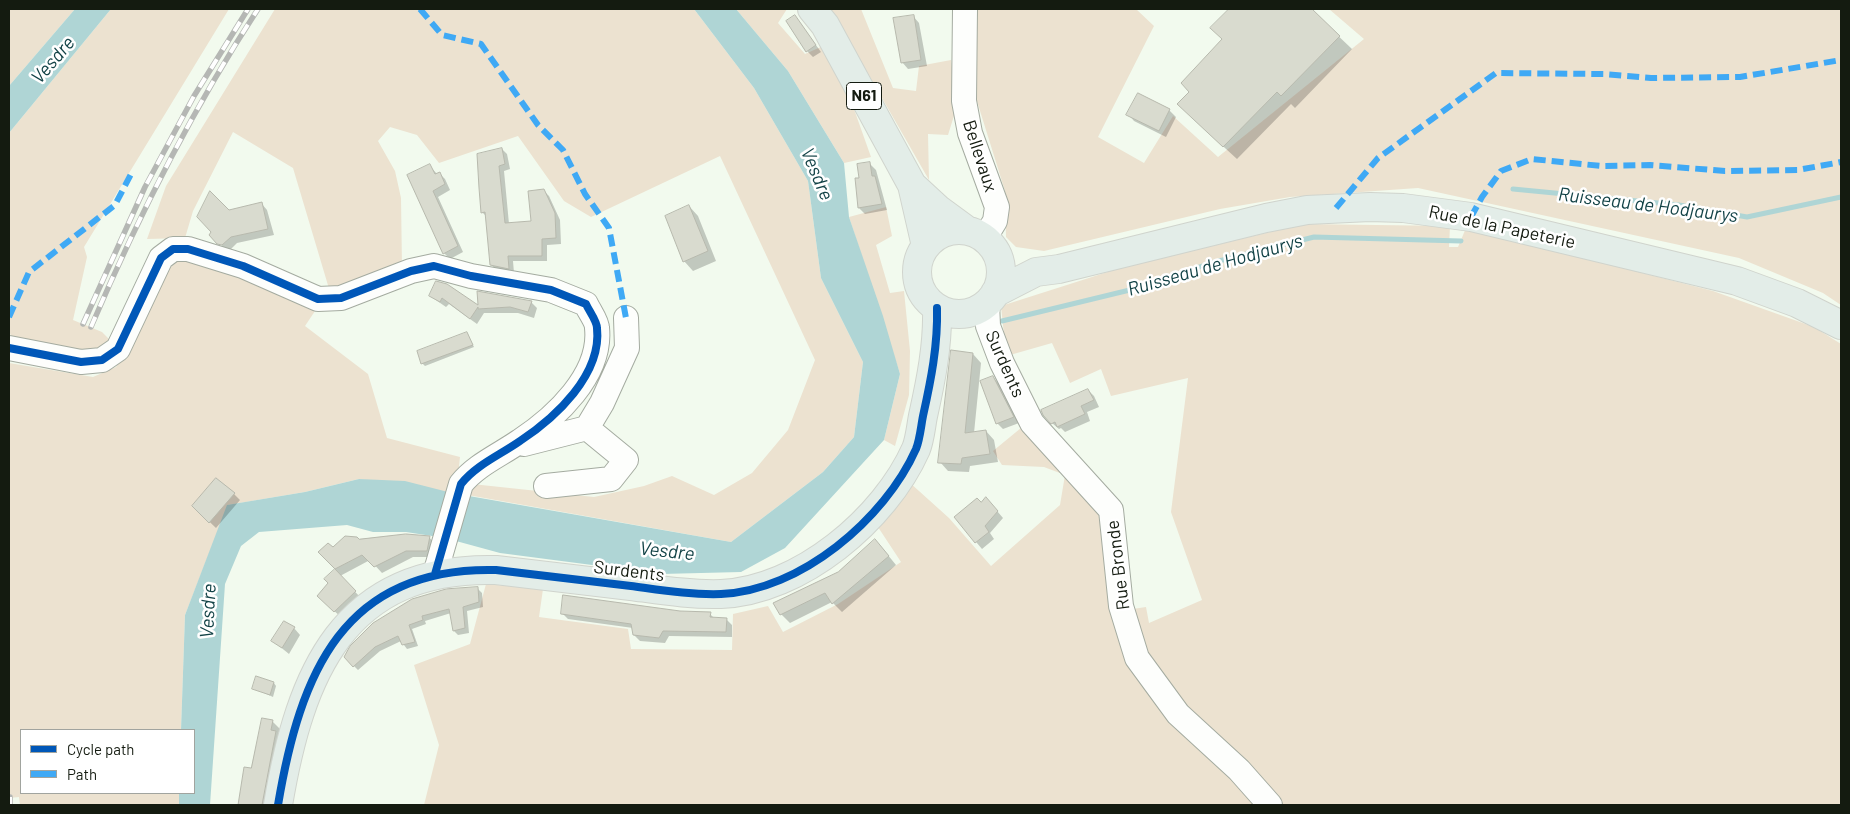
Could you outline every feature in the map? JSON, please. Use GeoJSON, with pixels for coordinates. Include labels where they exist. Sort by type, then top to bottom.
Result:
{"type":"FeatureCollection","features":[{"type":"Feature","properties":{"kind":"main road","name":"N61"},"geometry":{"type":"LineString","coordinates":[[812,9],[825,25],[912,185],[926,246],[920,256],[918,280],[921,291],[937,308]]}},
{"type":"Feature","properties":{"kind":"main road","name":"N61"},"geometry":{"type":"LineString","coordinates":[[912,185],[938,209],[983,241]]}},
{"type":"Feature","properties":{"kind":"main road","name":"Rue de la Papeterie"},"geometry":{"type":"LineString","coordinates":[[991,298],[1036,272],[1059,270],[1266,218],[1307,210],[1370,207],[1403,208],[1471,217],[1736,281],[1798,303],[1841,325]]}},
{"type":"Feature","properties":{"kind":"main road"},"geometry":{"type":"LineString","coordinates":[[926,246],[944,233],[983,241],[1000,272],[991,298],[975,310],[962,314],[949,313],[937,308]]}},
{"type":"Feature","properties":{"kind":"main road","name":"Rue de la Papeterie"},"geometry":{"type":"LineString","coordinates":[[983,241],[1036,272]]}},
{"type":"Feature","properties":{"kind":"main road","name":"Surdents"},"geometry":{"type":"LineString","coordinates":[[278,805],[301,708],[317,668],[342,631],[383,594],[411,581],[435,574],[465,569],[496,570],[684,593],[722,594],[786,579],[820,559],[855,531],[887,496],[916,448],[933,370],[938,327],[937,308]]}},
{"type":"Feature","properties":{"kind":"street","name":"Bellevaux"},"geometry":{"type":"LineString","coordinates":[[965,9],[964,102],[970,133],[997,207],[995,221],[983,241]]}},
{"type":"Feature","properties":{"kind":"street"},"geometry":{"type":"LineString","coordinates":[[9,348],[81,362],[102,360],[118,349],[161,258],[173,248],[188,249],[243,266],[318,299],[341,298],[411,271],[434,266],[470,276],[551,290],[586,304],[597,327],[594,357],[576,393],[551,418],[511,447]]}},
{"type":"Feature","properties":{"kind":"street","name":"Surdents"},"geometry":{"type":"LineString","coordinates":[[991,298],[988,326],[1002,363],[1032,423]]}},
{"type":"Feature","properties":{"kind":"street"},"geometry":{"type":"LineString","coordinates":[[435,574],[465,465],[511,447],[587,428],[602,403],[627,348],[626,318]]}},
{"type":"Feature","properties":{"kind":"street"},"geometry":{"type":"LineString","coordinates":[[595,345],[627,348]]}},
{"type":"Feature","properties":{"kind":"street","name":"Rue Bronde"},"geometry":{"type":"LineString","coordinates":[[1032,423],[1111,510],[1120,606],[1137,658],[1178,714],[1239,770],[1270,805]]}},
{"type":"Feature","properties":{"kind":"street"},"geometry":{"type":"LineString","coordinates":[[546,486],[611,479],[626,460],[587,428]]}},
{"type":"Feature","properties":{"kind":"shaded area"},"geometry":{"type":"Polygon","coordinates":[[[9,9],[75,9],[9,86],[9,9]]]}},
{"type":"Feature","properties":{"kind":"shaded area"},"geometry":{"type":"Polygon","coordinates":[[[111,9],[229,9],[84,247],[87,257],[73,320],[102,332],[112,342],[99,355],[14,346],[9,330],[9,133],[111,9]]]}},
{"type":"Feature","properties":{"kind":"shaded area"},"geometry":{"type":"Polygon","coordinates":[[[275,9],[694,9],[754,88],[808,181],[821,278],[863,362],[854,437],[823,472],[731,542],[462,494],[472,484],[594,497],[644,486],[672,476],[714,495],[752,473],[788,430],[815,360],[720,156],[591,217],[564,201],[518,136],[439,163],[417,135],[390,127],[378,141],[395,171],[401,198],[402,268],[330,292],[293,168],[233,132],[193,211],[185,238],[147,239],[166,186],[275,9]]]}},
{"type":"Feature","properties":{"kind":"shaded area"},"geometry":{"type":"Polygon","coordinates":[[[736,9],[787,9],[778,23],[805,54],[823,46],[849,95],[871,157],[844,163],[788,71],[736,9]]]}},
{"type":"Feature","properties":{"kind":"shaded area"},"geometry":{"type":"Polygon","coordinates":[[[831,9],[861,9],[893,88],[916,91],[919,66],[951,60],[957,106],[948,135],[928,134],[929,180],[831,9]]]}},
{"type":"Feature","properties":{"kind":"shaded area"},"geometry":{"type":"Polygon","coordinates":[[[971,9],[1136,9],[1154,26],[1098,137],[1144,163],[1173,116],[1218,157],[1364,39],[1329,9],[1841,9],[1841,305],[1823,293],[1739,258],[1418,188],[1290,197],[1220,209],[1044,251],[1016,247],[1006,237],[1005,191],[976,98],[971,9]]]}},
{"type":"Feature","properties":{"kind":"shaded area"},"geometry":{"type":"Polygon","coordinates":[[[886,207],[892,236],[876,245],[890,293],[904,291],[910,351],[909,395],[895,446],[884,440],[900,374],[849,217],[886,207]]]}},
{"type":"Feature","properties":{"kind":"shaded area"},"geometry":{"type":"Polygon","coordinates":[[[1303,224],[1450,226],[1449,247],[1458,247],[1466,228],[1713,291],[1814,327],[1841,344],[1841,805],[1278,805],[1182,712],[1137,637],[1126,610],[1146,607],[1149,623],[1202,600],[1171,512],[1188,378],[1111,396],[1101,369],[1070,383],[1052,343],[1010,355],[1004,335],[1001,306],[1117,269],[1303,224]]]}},
{"type":"Feature","properties":{"kind":"shaded area"},"geometry":{"type":"Polygon","coordinates":[[[204,258],[317,308],[305,326],[368,374],[387,438],[460,457],[456,494],[359,479],[305,492],[228,505],[185,615],[181,729],[20,729],[20,794],[179,794],[179,805],[20,805],[19,797],[9,798],[9,363],[93,377],[116,367],[148,311],[165,272],[180,259],[204,258]]]}},
{"type":"Feature","properties":{"kind":"shaded area"},"geometry":{"type":"Polygon","coordinates":[[[1027,423],[1107,509],[1138,667],[1258,805],[424,805],[439,745],[414,665],[470,644],[486,584],[543,589],[539,617],[628,629],[631,649],[732,650],[733,614],[768,606],[783,632],[838,604],[901,562],[876,524],[909,482],[949,518],[991,566],[1060,505],[1065,475],[1044,467],[1002,465],[993,451],[1027,423]]]}},
{"type":"Feature","properties":{"kind":"water","name":"Vesdre"},"geometry":{"type":"Polygon","coordinates":[[[75,9],[111,9],[9,133],[9,86],[75,9]]]}},
{"type":"Feature","properties":{"kind":"water","name":"Vesdre"},"geometry":{"type":"Polygon","coordinates":[[[694,9],[736,9],[788,71],[844,163],[849,217],[883,316],[900,374],[884,440],[785,548],[741,572],[661,574],[500,553],[445,538],[406,532],[373,532],[347,525],[259,532],[241,546],[225,584],[210,805],[179,805],[179,794],[195,794],[195,729],[181,729],[185,615],[227,505],[305,492],[359,479],[405,481],[452,493],[731,542],[823,472],[854,437],[863,362],[821,278],[808,181],[754,88],[694,9]]]}},
{"type":"Feature","properties":{"kind":"building"},"geometry":{"type":"Polygon","coordinates":[[[1229,9],[1312,9],[1340,36],[1281,96],[1277,92],[1223,147],[1177,104],[1189,92],[1181,83],[1222,39],[1210,28],[1229,9]]]}},
{"type":"Feature","properties":{"kind":"building"},"geometry":{"type":"Polygon","coordinates":[[[795,15],[816,45],[806,52],[786,21],[795,15]]]}},
{"type":"Feature","properties":{"kind":"building"},"geometry":{"type":"Polygon","coordinates":[[[914,15],[921,60],[901,63],[893,18],[914,15]]]}},
{"type":"Feature","properties":{"kind":"building"},"geometry":{"type":"Polygon","coordinates":[[[1138,93],[1170,109],[1159,131],[1126,115],[1138,93]]]}},
{"type":"Feature","properties":{"kind":"building"},"geometry":{"type":"Polygon","coordinates":[[[502,148],[505,164],[499,166],[505,223],[531,221],[528,191],[544,189],[555,213],[556,238],[542,239],[542,256],[508,256],[509,269],[490,265],[485,212],[481,213],[477,154],[502,148]]]}},
{"type":"Feature","properties":{"kind":"building"},"geometry":{"type":"Polygon","coordinates":[[[870,162],[872,176],[875,176],[882,204],[858,208],[855,178],[859,178],[857,164],[870,162]]]}},
{"type":"Feature","properties":{"kind":"building"},"geometry":{"type":"Polygon","coordinates":[[[430,164],[435,174],[440,172],[445,184],[433,191],[458,246],[443,254],[407,175],[430,164]]]}},
{"type":"Feature","properties":{"kind":"building"},"geometry":{"type":"Polygon","coordinates":[[[210,191],[229,210],[262,202],[268,229],[231,237],[222,245],[217,244],[209,235],[211,232],[197,217],[210,191]]]}},
{"type":"Feature","properties":{"kind":"building"},"geometry":{"type":"Polygon","coordinates":[[[689,205],[708,251],[683,262],[665,216],[689,205]]]}},
{"type":"Feature","properties":{"kind":"building"},"geometry":{"type":"Polygon","coordinates":[[[436,281],[447,284],[478,305],[477,291],[532,301],[528,312],[510,307],[478,309],[478,307],[470,319],[442,298],[440,302],[429,296],[436,281]]]}},
{"type":"Feature","properties":{"kind":"building"},"geometry":{"type":"Polygon","coordinates":[[[467,332],[473,345],[421,364],[417,351],[467,332]]]}},
{"type":"Feature","properties":{"kind":"building"},"geometry":{"type":"Polygon","coordinates":[[[951,350],[973,353],[965,433],[986,430],[990,454],[962,458],[961,464],[938,463],[951,350]]]}},
{"type":"Feature","properties":{"kind":"building"},"geometry":{"type":"Polygon","coordinates":[[[993,376],[1014,417],[996,424],[980,381],[993,376]]]}},
{"type":"Feature","properties":{"kind":"building"},"geometry":{"type":"Polygon","coordinates":[[[1088,389],[1094,400],[1081,406],[1085,414],[1057,427],[1055,422],[1051,424],[1043,415],[1041,410],[1088,389]]]}},
{"type":"Feature","properties":{"kind":"building"},"geometry":{"type":"Polygon","coordinates":[[[216,478],[235,493],[209,523],[192,506],[216,478]]]}},
{"type":"Feature","properties":{"kind":"building"},"geometry":{"type":"Polygon","coordinates":[[[986,497],[998,511],[985,526],[989,532],[975,543],[954,517],[977,498],[981,502],[986,497]]]}},
{"type":"Feature","properties":{"kind":"building"},"geometry":{"type":"Polygon","coordinates":[[[406,534],[430,536],[427,551],[406,551],[374,567],[362,555],[335,569],[318,552],[328,543],[333,547],[345,536],[357,537],[359,539],[406,534]]]}},
{"type":"Feature","properties":{"kind":"building"},"geometry":{"type":"Polygon","coordinates":[[[875,539],[889,556],[832,604],[825,593],[780,615],[773,603],[838,572],[875,539]]]}},
{"type":"Feature","properties":{"kind":"building"},"geometry":{"type":"Polygon","coordinates":[[[335,569],[356,591],[334,612],[317,596],[328,583],[324,579],[335,569]]]}},
{"type":"Feature","properties":{"kind":"building"},"geometry":{"type":"Polygon","coordinates":[[[478,587],[479,602],[463,607],[465,628],[453,631],[449,609],[422,616],[423,620],[409,625],[415,642],[402,645],[398,636],[375,647],[353,667],[344,657],[350,646],[373,623],[412,599],[446,589],[478,587]]]}},
{"type":"Feature","properties":{"kind":"building"},"geometry":{"type":"Polygon","coordinates":[[[563,595],[680,611],[711,612],[710,617],[727,618],[726,632],[663,631],[659,638],[633,635],[631,624],[561,614],[563,595]]]}},
{"type":"Feature","properties":{"kind":"building"},"geometry":{"type":"Polygon","coordinates":[[[284,621],[295,627],[282,648],[271,641],[284,621]]]}},
{"type":"Feature","properties":{"kind":"building"},"geometry":{"type":"Polygon","coordinates":[[[256,676],[274,682],[270,695],[252,689],[256,676]]]}},
{"type":"Feature","properties":{"kind":"building"},"geometry":{"type":"Polygon","coordinates":[[[262,718],[273,720],[271,730],[276,731],[262,805],[238,805],[244,767],[251,768],[262,718]]]}},
{"type":"Feature","properties":{"kind":"waterway","name":"Ruisseau de Hodjaurys"},"geometry":{"type":"LineString","coordinates":[[1513,189],[1679,205],[1747,217],[1841,197]]}},
{"type":"Feature","properties":{"kind":"waterway","name":"Ruisseau de Hodjaurys"},"geometry":{"type":"LineString","coordinates":[[1002,321],[1138,288],[1211,263],[1314,237],[1461,241]]}},
{"type":"Feature","properties":{"kind":"railway"},"geometry":{"type":"LineString","coordinates":[[83,324],[145,187],[194,96],[248,9]]}},
{"type":"Feature","properties":{"kind":"railway"},"geometry":{"type":"LineString","coordinates":[[91,327],[167,165],[211,86],[258,9]]}},
{"type":"Feature","properties":{"kind":"railway"},"geometry":{"type":"LineString","coordinates":[[10,797],[10,805]]}},
{"type":"Feature","properties":{"kind":"marked path"},"geometry":{"type":"LineString","coordinates":[[420,9],[442,35],[481,44],[538,125],[563,150],[585,194],[609,228],[626,318]]}},
{"type":"Feature","properties":{"kind":"marked path"},"geometry":{"type":"LineString","coordinates":[[1336,208],[1378,158],[1496,73],[1604,74],[1651,78],[1740,77],[1841,60]]}},
{"type":"Feature","properties":{"kind":"marked path"},"geometry":{"type":"LineString","coordinates":[[1471,217],[1482,197],[1501,171],[1532,159],[1601,166],[1650,165],[1725,171],[1798,170],[1841,162]]}},
{"type":"Feature","properties":{"kind":"marked path"},"geometry":{"type":"LineString","coordinates":[[9,317],[29,272],[115,205],[131,174]]}},
{"type":"Feature","properties":{"kind":"cycle path"},"geometry":{"type":"LineString","coordinates":[[9,348],[81,362],[102,360],[118,349],[161,258],[173,249],[188,249],[243,266],[318,299],[341,298],[411,271],[434,266],[471,276],[551,290],[586,304],[597,325],[597,345],[592,362],[584,378],[574,394],[548,420],[474,471],[461,484],[435,574]]}},
{"type":"Feature","properties":{"kind":"cycle path"},"geometry":{"type":"LineString","coordinates":[[278,805],[287,757],[300,712],[316,672],[338,637],[366,608],[400,587],[444,574],[496,570],[676,592],[721,594],[751,590],[780,580],[809,565],[836,547],[862,525],[884,501],[902,475],[916,449],[933,362],[937,308]]}}]}
